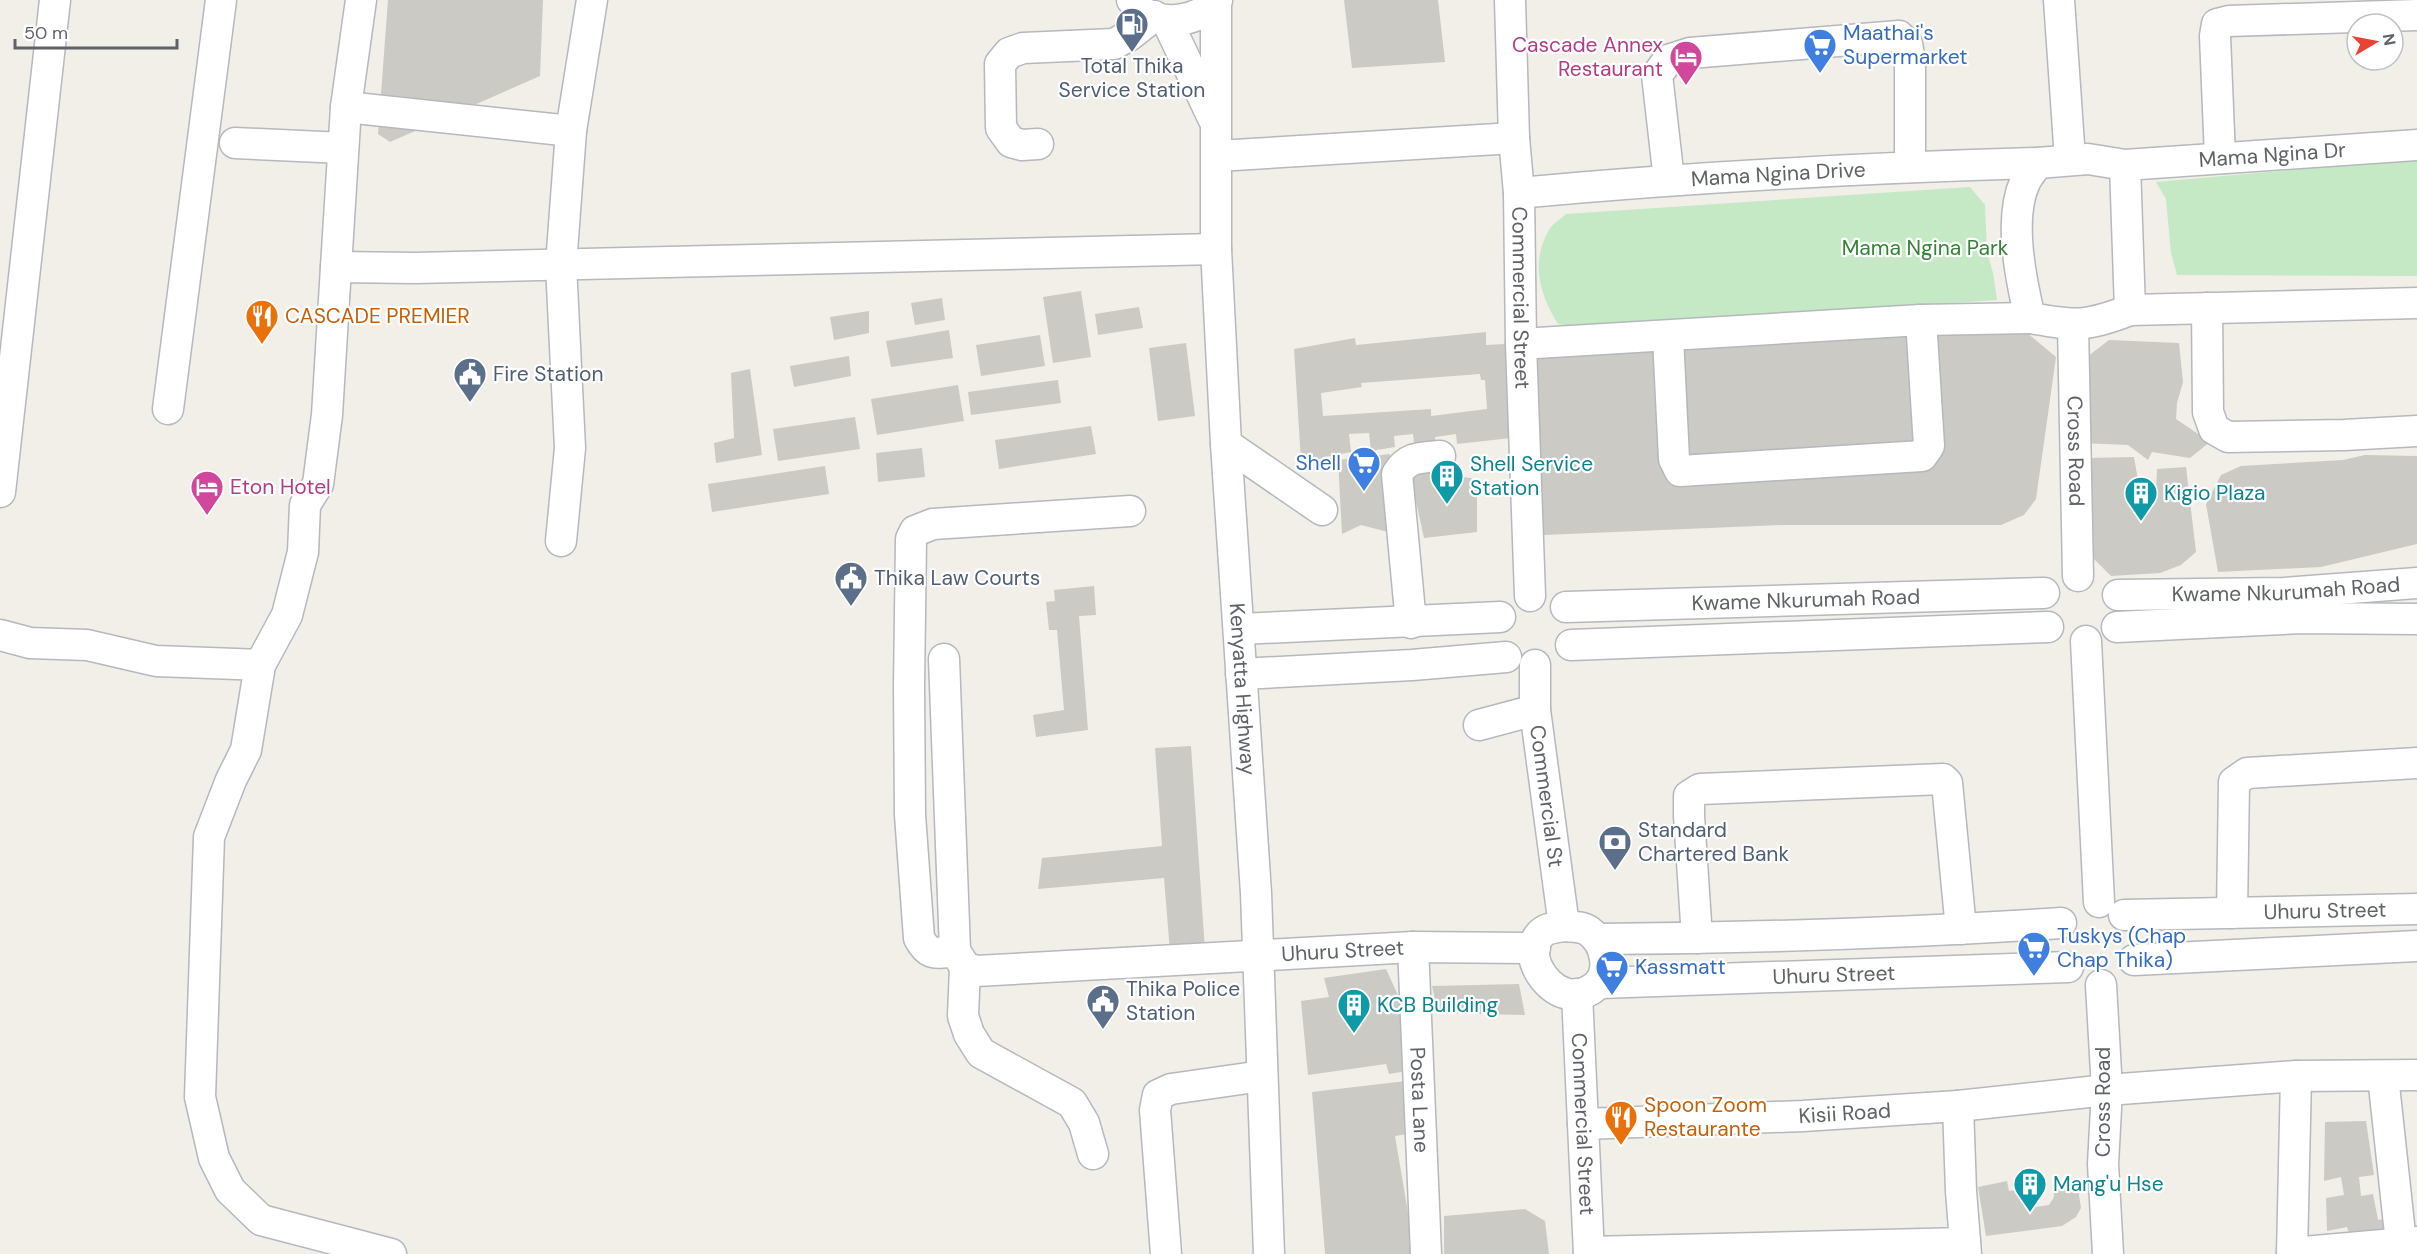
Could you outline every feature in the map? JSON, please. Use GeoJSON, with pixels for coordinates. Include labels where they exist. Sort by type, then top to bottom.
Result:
{"type":"FeatureCollection","features":[{"type":"Feature","properties":{"kind":"street"},"geometry":{"type":"LineString","coordinates":[[0,492],[55,0]]}},
{"type":"Feature","properties":{"kind":"street"},"geometry":{"type":"LineString","coordinates":[[168,409],[221,0]]}},
{"type":"Feature","properties":{"kind":"street"},"geometry":{"type":"LineString","coordinates":[[361,0],[346,107],[327,415],[318,484],[305,505],[303,552],[287,615],[260,665],[246,750],[231,780],[209,837],[200,1097],[214,1158],[230,1190],[261,1221],[391,1254]]}},
{"type":"Feature","properties":{"kind":"street"},"geometry":{"type":"LineString","coordinates":[[561,541],[570,448],[561,265],[571,131],[591,0]]}},
{"type":"Feature","properties":{"kind":"street","name":"Commercial Street"},"geometry":{"type":"LineString","coordinates":[[1510,0],[1514,138],[1519,194],[1521,344],[1530,596]]}},
{"type":"Feature","properties":{"kind":"street"},"geometry":{"type":"LineString","coordinates":[[2059,0],[2070,159]]}},
{"type":"Feature","properties":{"kind":"street"},"geometry":{"type":"LineString","coordinates":[[1038,144],[1022,145],[1011,142],[1001,128],[1000,64],[1009,53],[1023,48],[1114,44],[1130,35],[1151,12],[1194,18],[1216,1]]}},
{"type":"Feature","properties":{"kind":"street","name":"Kenyatta Highway"},"geometry":{"type":"LineString","coordinates":[[1216,1],[1216,249],[1226,444],[1240,630],[1259,954],[1269,1254]]}},
{"type":"Feature","properties":{"kind":"street","name":"Kenyatta Highway"},"geometry":{"type":"LineString","coordinates":[[1151,12],[1217,141]]}},
{"type":"Feature","properties":{"kind":"street"},"geometry":{"type":"LineString","coordinates":[[2220,157],[2215,36],[2217,24],[2229,21],[2417,15]]}},
{"type":"Feature","properties":{"kind":"street"},"geometry":{"type":"LineString","coordinates":[[1669,180],[1657,75],[1668,60],[1690,53],[1899,36],[1907,44],[1910,59],[1910,167]]}},
{"type":"Feature","properties":{"kind":"street"},"geometry":{"type":"LineString","coordinates":[[346,107],[571,131]]}},
{"type":"Feature","properties":{"kind":"street"},"geometry":{"type":"LineString","coordinates":[[1217,141],[1514,138]]}},
{"type":"Feature","properties":{"kind":"street"},"geometry":{"type":"LineString","coordinates":[[235,143],[343,148]]}},
{"type":"Feature","properties":{"kind":"street","name":"Mama Ngina Dr"},"geometry":{"type":"LineString","coordinates":[[2070,159],[2088,159],[2125,165],[2417,145]]}},
{"type":"Feature","properties":{"kind":"street","name":"Mama Ngina Drive"},"geometry":{"type":"LineString","coordinates":[[1519,194],[1669,180],[1910,167],[2038,163],[2070,159]]}},
{"type":"Feature","properties":{"kind":"street"},"geometry":{"type":"LineString","coordinates":[[2030,318],[2020,277],[2017,250],[2019,205],[2025,182],[2038,163]]}},
{"type":"Feature","properties":{"kind":"street"},"geometry":{"type":"LineString","coordinates":[[2125,165],[2130,310]]}},
{"type":"Feature","properties":{"kind":"street"},"geometry":{"type":"LineString","coordinates":[[336,267],[415,268],[1216,249]]}},
{"type":"Feature","properties":{"kind":"street"},"geometry":{"type":"LineString","coordinates":[[1521,344],[1668,337],[1921,320],[2030,318],[2073,325],[2099,322],[2130,310],[2417,303]]}},
{"type":"Feature","properties":{"kind":"street"},"geometry":{"type":"LineString","coordinates":[[2207,308],[2208,412],[2214,429],[2228,437],[2344,435],[2417,430]]}},
{"type":"Feature","properties":{"kind":"street"},"geometry":{"type":"LineString","coordinates":[[1668,337],[1674,459],[1680,471],[1911,457],[1922,456],[1929,446],[1921,320]]}},
{"type":"Feature","properties":{"kind":"street","name":"Cross Road"},"geometry":{"type":"LineString","coordinates":[[2073,325],[2078,576]]}},
{"type":"Feature","properties":{"kind":"street"},"geometry":{"type":"LineString","coordinates":[[1226,444],[1322,510]]}},
{"type":"Feature","properties":{"kind":"street"},"geometry":{"type":"LineString","coordinates":[[1411,623],[1398,474],[1403,464],[1412,459],[1440,456]]}},
{"type":"Feature","properties":{"kind":"street","name":"Uhuru Street"},"geometry":{"type":"LineString","coordinates":[[1130,511],[933,524],[915,531],[912,539],[909,686],[910,815],[919,938],[925,949],[960,959],[976,971],[1413,947],[1535,948]]}},
{"type":"Feature","properties":{"kind":"street"},"geometry":{"type":"LineString","coordinates":[[2078,576],[2108,580],[2118,595],[2117,627],[2099,639],[2070,642],[2061,640],[2048,627],[2041,607],[2044,593],[2067,578],[2078,576]]}},
{"type":"Feature","properties":{"kind":"street","name":"Kwame Nkurumah Road"},"geometry":{"type":"LineString","coordinates":[[2118,595],[2283,593],[2417,583]]}},
{"type":"Feature","properties":{"kind":"street","name":"Kwame Nkurumah Road"},"geometry":{"type":"LineString","coordinates":[[1566,607],[2044,593]]}},
{"type":"Feature","properties":{"kind":"street"},"geometry":{"type":"LineString","coordinates":[[1241,674],[1412,665],[1506,657],[1516,662],[1547,664],[1563,656],[1571,645],[1572,625],[1566,607],[1547,597],[1530,596],[1510,602],[1500,617],[1499,633],[1506,657]]}},
{"type":"Feature","properties":{"kind":"street"},"geometry":{"type":"LineString","coordinates":[[1240,630],[1500,617]]}},
{"type":"Feature","properties":{"kind":"street","name":"Kwame Nkurumah Road"},"geometry":{"type":"LineString","coordinates":[[2117,627],[2301,618],[2417,619]]}},
{"type":"Feature","properties":{"kind":"street","name":"Kwame Nkurumah Road"},"geometry":{"type":"LineString","coordinates":[[1571,645],[2048,627]]}},
{"type":"Feature","properties":{"kind":"street"},"geometry":{"type":"LineString","coordinates":[[0,635],[30,643],[87,645],[156,661],[260,665]]}},
{"type":"Feature","properties":{"kind":"street"},"geometry":{"type":"LineString","coordinates":[[2086,641],[2111,909]]}},
{"type":"Feature","properties":{"kind":"street"},"geometry":{"type":"LineString","coordinates":[[944,659],[963,1016],[969,1034],[981,1053],[1072,1103],[1084,1123],[1093,1154]]}},
{"type":"Feature","properties":{"kind":"street","name":"Commercial St"},"geometry":{"type":"LineString","coordinates":[[1535,665],[1535,710],[1564,926]]}},
{"type":"Feature","properties":{"kind":"street"},"geometry":{"type":"LineString","coordinates":[[1479,725],[1535,710]]}},
{"type":"Feature","properties":{"kind":"street"},"geometry":{"type":"LineString","coordinates":[[2232,913],[2234,782],[2236,779],[2247,773],[2417,763]]}},
{"type":"Feature","properties":{"kind":"street"},"geometry":{"type":"LineString","coordinates":[[1697,938],[1689,796],[1700,789],[1943,779],[1947,783],[1961,929]]}},
{"type":"Feature","properties":{"kind":"street"},"geometry":{"type":"LineString","coordinates":[[2085,902],[2111,909],[2130,929],[2134,960],[2125,973],[2101,985],[2088,984],[2079,980],[2068,967],[2061,953],[2061,922],[2076,906],[2085,902]]}},
{"type":"Feature","properties":{"kind":"street","name":"Uhuru Street"},"geometry":{"type":"LineString","coordinates":[[2111,909],[2232,913],[2417,909]]}},
{"type":"Feature","properties":{"kind":"street","name":"Uhuru Street"},"geometry":{"type":"LineString","coordinates":[[1597,939],[1961,929],[2061,922]]}},
{"type":"Feature","properties":{"kind":"street"},"geometry":{"type":"LineString","coordinates":[[1564,926],[1580,927],[1590,932],[1604,950],[1605,963],[1588,989],[1558,990],[1539,973],[1535,948],[1541,934],[1564,926]]}},
{"type":"Feature","properties":{"kind":"street","name":"Uhuru Street"},"geometry":{"type":"LineString","coordinates":[[2134,960],[2417,946]]}},
{"type":"Feature","properties":{"kind":"street","name":"Posta Lane"},"geometry":{"type":"LineString","coordinates":[[1413,947],[1426,1254]]}},
{"type":"Feature","properties":{"kind":"street","name":"Uhuru Street"},"geometry":{"type":"LineString","coordinates":[[1588,989],[2068,967]]}},
{"type":"Feature","properties":{"kind":"street","name":"Cross Road"},"geometry":{"type":"LineString","coordinates":[[2101,985],[2107,1090],[2103,1164],[2108,1254]]}},
{"type":"Feature","properties":{"kind":"street","name":"Commercial Street"},"geometry":{"type":"LineString","coordinates":[[1588,989],[1583,1124],[1589,1253]]}},
{"type":"Feature","properties":{"kind":"street","name":"Kisii Road"},"geometry":{"type":"LineString","coordinates":[[1583,1124],[1803,1116],[1958,1106],[2107,1090],[2296,1076],[2417,1075]]}},
{"type":"Feature","properties":{"kind":"street"},"geometry":{"type":"LineString","coordinates":[[1166,1254],[1155,1110],[1158,1095],[1171,1089],[1262,1076]]}},
{"type":"Feature","properties":{"kind":"street"},"geometry":{"type":"LineString","coordinates":[[2296,1076],[2292,1253],[2409,1242],[2383,1076]]}},
{"type":"Feature","properties":{"kind":"street"},"geometry":{"type":"LineString","coordinates":[[1589,1253],[1966,1248],[1958,1106]]}},
{"type":"Feature","properties":{"kind":"green space"},"geometry":{"type":"Polygon","coordinates":[[[2417,159],[2417,276],[2177,275],[2171,253],[2166,199],[2156,182],[2417,159]]]}},
{"type":"Feature","properties":{"kind":"green space","name":"Mama Ngina Park"},"geometry":{"type":"Polygon","coordinates":[[[1970,187],[1985,205],[1987,252],[1997,300],[1580,328],[1558,324],[1542,290],[1539,267],[1543,242],[1550,228],[1566,214],[1970,187]]]}},
{"type":"Feature","properties":{"kind":"building"},"geometry":{"type":"Polygon","coordinates":[[[388,0],[543,0],[540,76],[390,142],[378,134],[388,0]]]}},
{"type":"Feature","properties":{"kind":"building"},"geometry":{"type":"Polygon","coordinates":[[[1344,0],[1438,0],[1445,62],[1352,68],[1344,0]]]}},
{"type":"Feature","properties":{"kind":"building"},"geometry":{"type":"Polygon","coordinates":[[[1081,291],[1091,357],[1053,363],[1043,297],[1081,291]]]}},
{"type":"Feature","properties":{"kind":"building"},"geometry":{"type":"Polygon","coordinates":[[[942,298],[945,320],[915,325],[911,303],[942,298]]]}},
{"type":"Feature","properties":{"kind":"building"},"geometry":{"type":"Polygon","coordinates":[[[1139,307],[1143,328],[1098,335],[1095,314],[1139,307]]]}},
{"type":"Feature","properties":{"kind":"building"},"geometry":{"type":"Polygon","coordinates":[[[869,311],[869,333],[834,340],[830,317],[869,311]]]}},
{"type":"Feature","properties":{"kind":"building"},"geometry":{"type":"Polygon","coordinates":[[[949,330],[953,358],[891,367],[886,341],[949,330]]]}},
{"type":"Feature","properties":{"kind":"building"},"geometry":{"type":"Polygon","coordinates":[[[1486,332],[1486,345],[1505,344],[1511,438],[1457,444],[1456,434],[1435,437],[1436,448],[1415,452],[1413,434],[1394,436],[1395,447],[1371,451],[1369,433],[1349,434],[1351,452],[1325,457],[1325,460],[1301,461],[1294,349],[1355,338],[1356,345],[1486,332]],[[1480,374],[1361,383],[1362,387],[1321,393],[1323,416],[1431,409],[1431,416],[1487,409],[1485,380],[1481,380],[1480,374]]]}},
{"type":"Feature","properties":{"kind":"building"},"geometry":{"type":"Polygon","coordinates":[[[1536,332],[2026,332],[2056,357],[2036,499],[2024,515],[2001,525],[1782,525],[1544,535],[1536,439],[1536,332]]]}},
{"type":"Feature","properties":{"kind":"building"},"geometry":{"type":"Polygon","coordinates":[[[1040,335],[1045,366],[981,376],[976,345],[1040,335]]]}},
{"type":"Feature","properties":{"kind":"building"},"geometry":{"type":"Polygon","coordinates":[[[2109,340],[2179,343],[2183,382],[2177,403],[2176,419],[2210,442],[2190,458],[2152,452],[2148,460],[2128,445],[2080,443],[2083,360],[2109,340]]]}},
{"type":"Feature","properties":{"kind":"building"},"geometry":{"type":"Polygon","coordinates":[[[1186,343],[1195,416],[1158,421],[1149,348],[1186,343]]]}},
{"type":"Feature","properties":{"kind":"building"},"geometry":{"type":"Polygon","coordinates":[[[849,356],[851,376],[794,387],[790,366],[849,356]]]}},
{"type":"Feature","properties":{"kind":"building"},"geometry":{"type":"Polygon","coordinates":[[[750,369],[762,455],[716,463],[714,443],[734,438],[731,373],[750,369]]]}},
{"type":"Feature","properties":{"kind":"building"},"geometry":{"type":"Polygon","coordinates":[[[1058,380],[1061,403],[971,415],[968,392],[1058,380]]]}},
{"type":"Feature","properties":{"kind":"building"},"geometry":{"type":"Polygon","coordinates":[[[958,385],[964,421],[877,435],[871,399],[958,385]]]}},
{"type":"Feature","properties":{"kind":"building"},"geometry":{"type":"Polygon","coordinates":[[[855,417],[860,449],[778,461],[773,429],[855,417]]]}},
{"type":"Feature","properties":{"kind":"building"},"geometry":{"type":"Polygon","coordinates":[[[1091,426],[1096,454],[999,469],[995,440],[1091,426]]]}},
{"type":"Feature","properties":{"kind":"building"},"geometry":{"type":"Polygon","coordinates":[[[922,448],[925,477],[878,482],[876,453],[922,448]]]}},
{"type":"Feature","properties":{"kind":"building","name":"Shell"},"geometry":{"type":"Polygon","coordinates":[[[1390,454],[1388,532],[1361,525],[1342,534],[1338,460],[1390,454]]]}},
{"type":"Feature","properties":{"kind":"building"},"geometry":{"type":"Polygon","coordinates":[[[2365,455],[2417,456],[2417,544],[2321,567],[2218,572],[2206,504],[2221,475],[2241,466],[2343,460],[2365,455]]]}},
{"type":"Feature","properties":{"kind":"building","name":"Kigio Plaza"},"geometry":{"type":"Polygon","coordinates":[[[2134,457],[2140,492],[2156,492],[2157,469],[2186,467],[2196,552],[2181,565],[2160,573],[2111,576],[2092,557],[2084,458],[2134,457]]]}},
{"type":"Feature","properties":{"kind":"building"},"geometry":{"type":"Polygon","coordinates":[[[825,466],[829,494],[712,512],[708,484],[825,466]]]}},
{"type":"Feature","properties":{"kind":"building","name":"Shell Service Station"},"geometry":{"type":"Polygon","coordinates":[[[1409,469],[1477,479],[1477,532],[1424,538],[1409,469]]]}},
{"type":"Feature","properties":{"kind":"building"},"geometry":{"type":"Polygon","coordinates":[[[1094,586],[1096,615],[1079,616],[1088,730],[1036,737],[1033,715],[1064,710],[1057,630],[1049,630],[1046,602],[1055,601],[1054,590],[1094,586]]]}},
{"type":"Feature","properties":{"kind":"building"},"geometry":{"type":"Polygon","coordinates":[[[1191,746],[1205,950],[1170,952],[1164,878],[1038,889],[1042,858],[1162,846],[1155,748],[1191,746]]]}},
{"type":"Feature","properties":{"kind":"building","name":"KCB Building"},"geometry":{"type":"Polygon","coordinates":[[[1386,969],[1402,1004],[1407,1071],[1389,1074],[1386,1064],[1308,1075],[1301,1001],[1329,997],[1324,978],[1386,969]]]}},
{"type":"Feature","properties":{"kind":"building"},"geometry":{"type":"Polygon","coordinates":[[[1519,984],[1525,1015],[1438,1013],[1432,986],[1519,984]]]}},
{"type":"Feature","properties":{"kind":"building"},"geometry":{"type":"Polygon","coordinates":[[[1406,1081],[1414,1133],[1395,1136],[1415,1254],[1325,1254],[1312,1092],[1406,1081]]]}},
{"type":"Feature","properties":{"kind":"building"},"geometry":{"type":"Polygon","coordinates":[[[2366,1121],[2374,1175],[2359,1177],[2361,1196],[2373,1194],[2378,1220],[2393,1217],[2395,1229],[2350,1237],[2347,1227],[2327,1231],[2326,1198],[2344,1195],[2341,1177],[2324,1181],[2325,1122],[2366,1121]]]}},
{"type":"Feature","properties":{"kind":"building","name":"Mang'u Hse"},"geometry":{"type":"Polygon","coordinates":[[[2007,1181],[2009,1191],[2025,1189],[2028,1208],[2049,1205],[2054,1197],[2053,1187],[2077,1182],[2081,1208],[2076,1217],[2062,1226],[1986,1236],[1978,1187],[2007,1181]]]}},
{"type":"Feature","properties":{"kind":"building"},"geometry":{"type":"Polygon","coordinates":[[[1525,1209],[1545,1221],[1549,1254],[1444,1254],[1444,1216],[1525,1209]]]}},
{"type":"Feature","properties":{"kind":"place","name":"Total Thika Service Station"},"geometry":{"type":"Point","coordinates":[1132,53]}},
{"type":"Feature","properties":{"kind":"place","name":"Maathai's Supermarket"},"geometry":{"type":"Point","coordinates":[1820,74]}},
{"type":"Feature","properties":{"kind":"place","name":"Cascade Annex Restaurant"},"geometry":{"type":"Point","coordinates":[1686,86]}},
{"type":"Feature","properties":{"kind":"place","name":"CASCADE PREMIER"},"geometry":{"type":"Point","coordinates":[262,345]}},
{"type":"Feature","properties":{"kind":"place","name":"Fire Station"},"geometry":{"type":"Point","coordinates":[470,403]}},
{"type":"Feature","properties":{"kind":"place","name":"Shell"},"geometry":{"type":"Point","coordinates":[1364,492]}},
{"type":"Feature","properties":{"kind":"place","name":"Shell Service Station"},"geometry":{"type":"Point","coordinates":[1447,505]}},
{"type":"Feature","properties":{"kind":"place","name":"Eton Hotel"},"geometry":{"type":"Point","coordinates":[207,516]}},
{"type":"Feature","properties":{"kind":"place","name":"Kigio Plaza"},"geometry":{"type":"Point","coordinates":[2141,522]}},
{"type":"Feature","properties":{"kind":"place","name":"Thika Law Courts"},"geometry":{"type":"Point","coordinates":[851,607]}},
{"type":"Feature","properties":{"kind":"place","name":"Standard Chartered Bank"},"geometry":{"type":"Point","coordinates":[1615,871]}},
{"type":"Feature","properties":{"kind":"place","name":"Tuskys (Chap Chap Thika)"},"geometry":{"type":"Point","coordinates":[2034,977]}},
{"type":"Feature","properties":{"kind":"place","name":"Kassmatt"},"geometry":{"type":"Point","coordinates":[1612,996]}},
{"type":"Feature","properties":{"kind":"place","name":"Thika Police Station"},"geometry":{"type":"Point","coordinates":[1103,1030]}},
{"type":"Feature","properties":{"kind":"place","name":"KCB Building"},"geometry":{"type":"Point","coordinates":[1354,1034]}},
{"type":"Feature","properties":{"kind":"place","name":"Spoon Zoom Restaurante"},"geometry":{"type":"Point","coordinates":[1621,1146]}},
{"type":"Feature","properties":{"kind":"place","name":"Mang'u Hse"},"geometry":{"type":"Point","coordinates":[2030,1213]}}]}
